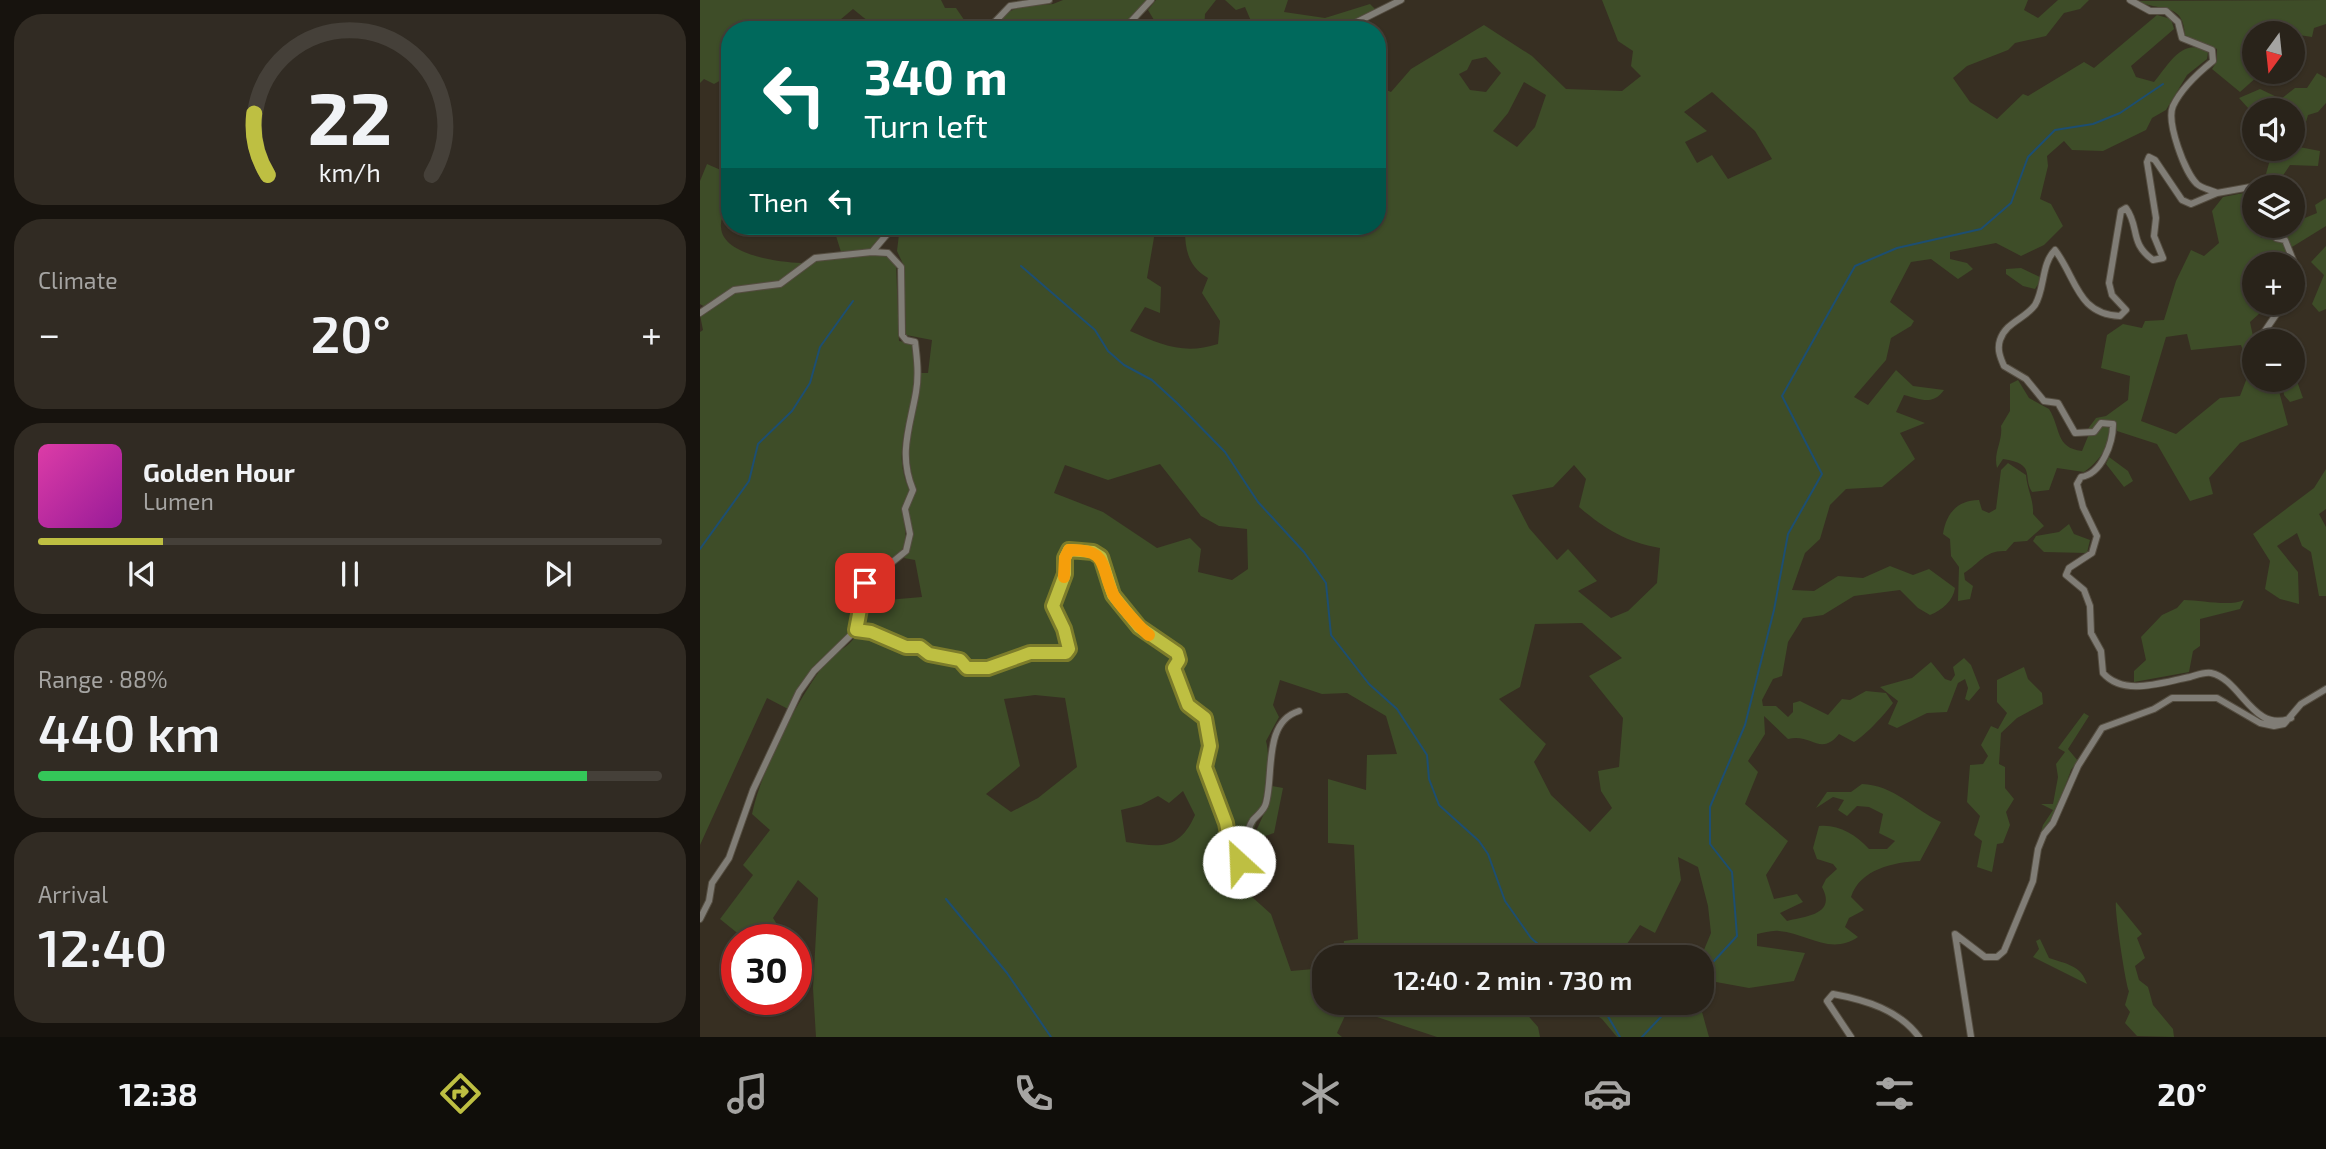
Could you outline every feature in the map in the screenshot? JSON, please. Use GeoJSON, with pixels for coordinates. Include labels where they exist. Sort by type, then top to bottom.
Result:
{"type":"FeatureCollection","features":[{"type":"Feature","properties":{"kind":"street"},"geometry":{"type":"LineString","coordinates":[[996,21],[1010,6],[1049,0]]}},
{"type":"Feature","properties":{"kind":"street"},"geometry":{"type":"LineString","coordinates":[[1131,21],[1151,0]]}},
{"type":"Feature","properties":{"kind":"street"},"geometry":{"type":"LineString","coordinates":[[1359,21],[1401,0]]}},
{"type":"Feature","properties":{"kind":"street"},"geometry":{"type":"LineString","coordinates":[[2130,0],[2150,11],[2166,11],[2178,22],[2182,38],[2213,50],[2213,61],[2195,75],[2172,107],[2171,118],[2180,152],[2192,177],[2198,186],[2217,193]]}},
{"type":"Feature","properties":{"kind":"street"},"geometry":{"type":"LineString","coordinates":[[2242,189],[2217,193],[2192,204],[2182,200],[2155,160],[2149,157],[2147,162],[2156,218],[2154,236],[2163,258],[2153,260],[2143,253],[2134,239],[2131,215],[2126,208],[2121,211],[2109,283],[2112,295],[2126,310],[2120,316],[2096,311],[2077,293],[2072,275],[2056,250],[2048,257],[2046,277],[2040,285],[2035,304],[2005,330],[1998,352],[2004,366],[2026,379],[2044,401],[2058,403],[2075,433],[2094,432],[2101,423],[2113,424],[2113,438],[2099,466],[2090,476],[2081,477],[2077,484],[2083,507],[2097,536],[2092,553],[2069,568],[2066,575],[2084,590],[2090,606],[2091,634],[2101,651],[2103,673],[2119,686],[2137,686],[2208,672],[2221,676],[2263,717],[2278,720],[2291,718]]}},
{"type":"Feature","properties":{"kind":"street"},"geometry":{"type":"LineString","coordinates":[[872,252],[886,235]]}},
{"type":"Feature","properties":{"kind":"street"},"geometry":{"type":"LineString","coordinates":[[2276,238],[2285,240],[2290,252]]}},
{"type":"Feature","properties":{"kind":"street"},"geometry":{"type":"LineString","coordinates":[[700,313],[734,290],[780,284],[815,258],[888,253],[901,267],[902,335],[906,340],[915,341],[918,373],[904,437],[908,477],[913,489],[905,509],[909,543],[899,558],[867,573],[856,630],[830,653],[799,692],[753,790],[729,858],[712,883],[709,901],[700,919]]}},
{"type":"Feature","properties":{"kind":"street"},"geometry":{"type":"LineString","coordinates":[[856,630],[871,632],[906,647],[920,647],[929,654],[960,660],[967,668],[1004,664],[1030,653],[1066,653],[1069,649],[1064,629],[1054,614],[1054,599],[1065,574],[1065,558],[1069,550],[1093,552],[1101,557],[1113,595],[1139,627],[1177,653],[1179,660],[1174,668],[1188,705],[1205,718],[1210,746],[1205,767],[1220,801],[1228,834],[1225,849],[1234,864],[1239,862],[1253,820],[1266,805],[1273,760],[1271,745],[1275,733],[1299,710]]}},
{"type":"Feature","properties":{"kind":"street"},"geometry":{"type":"LineString","coordinates":[[1971,1037],[1955,933],[1985,957],[1997,957],[2004,951],[2033,881],[2038,849],[2044,834],[2053,823],[2078,766],[2102,728],[2154,709],[2172,698],[2217,698],[2260,723],[2274,726],[2291,718],[2301,705],[2326,689]]}},
{"type":"Feature","properties":{"kind":"street"},"geometry":{"type":"LineString","coordinates":[[1851,1037],[1830,1009],[1827,1001],[1833,995],[1888,1008],[1895,1018],[1909,1023],[1919,1037]]}},
{"type":"Feature","properties":{"kind":"green space"},"geometry":{"type":"Polygon","coordinates":[[[700,0],[941,0],[945,8],[956,8],[965,21],[868,21],[853,9],[839,21],[721,21],[721,80],[714,84],[704,79],[700,83],[700,0]]]}},
{"type":"Feature","properties":{"kind":"green space"},"geometry":{"type":"Polygon","coordinates":[[[1063,0],[1149,0],[1129,21],[1000,21],[1006,13],[1022,6],[1053,4],[1063,0]]]}},
{"type":"Feature","properties":{"kind":"green space"},"geometry":{"type":"Polygon","coordinates":[[[1156,0],[1216,0],[1205,14],[1205,21],[1155,21],[1148,10],[1156,0]]]}},
{"type":"Feature","properties":{"kind":"green space"},"geometry":{"type":"Polygon","coordinates":[[[1225,0],[1288,0],[1284,12],[1325,18],[1370,4],[1375,9],[1351,21],[1251,21],[1245,7],[1236,10],[1225,0]]]}},
{"type":"Feature","properties":{"kind":"green space"},"geometry":{"type":"Polygon","coordinates":[[[1602,0],[2028,0],[2024,10],[2038,18],[2058,0],[2089,0],[2080,9],[2064,13],[2046,36],[2015,43],[2008,50],[1967,66],[1953,78],[1970,102],[1997,119],[2023,94],[2028,96],[2084,62],[2094,68],[2157,15],[2171,19],[2174,29],[2131,66],[2136,77],[2154,82],[2171,60],[2184,50],[2191,47],[2208,52],[2207,59],[2187,75],[2166,110],[2152,118],[2146,130],[2103,151],[2072,150],[2064,141],[2047,156],[2048,166],[2040,199],[2051,204],[2063,226],[2044,245],[2021,256],[1996,243],[1950,252],[1950,259],[1967,263],[1973,269],[1958,279],[1931,259],[1911,262],[1890,302],[1914,321],[1911,326],[1891,338],[1886,360],[1854,397],[1868,405],[1896,370],[1913,386],[1944,390],[1931,400],[1904,395],[1896,412],[1925,423],[1900,433],[1915,459],[1882,487],[1846,489],[1830,505],[1820,539],[1805,553],[1792,590],[1814,591],[1838,576],[1863,578],[1890,566],[1913,575],[1929,569],[1955,588],[1954,593],[1946,604],[1930,615],[1918,608],[1900,590],[1854,596],[1823,615],[1803,618],[1788,642],[1782,676],[1773,679],[1762,700],[1763,706],[1776,706],[1788,717],[1793,712],[1793,703],[1800,701],[1828,715],[1842,699],[1850,700],[1866,691],[1886,693],[1893,703],[1864,735],[1854,742],[1839,734],[1826,744],[1788,739],[1764,716],[1765,734],[1748,761],[1758,772],[1745,804],[1788,841],[1766,875],[1774,899],[1797,894],[1803,902],[1780,913],[1787,921],[1817,913],[1822,909],[1826,896],[1822,887],[1837,869],[1833,864],[1817,859],[1813,848],[1819,826],[1846,831],[1869,849],[1887,849],[1895,841],[1879,833],[1883,814],[1869,807],[1857,806],[1847,816],[1838,810],[1844,800],[1833,797],[1816,808],[1827,792],[1851,792],[1862,784],[1873,785],[1894,793],[1941,822],[1920,861],[1879,869],[1855,887],[1851,897],[1864,910],[1849,918],[1845,927],[1858,937],[1848,942],[1828,944],[1779,931],[1757,934],[1757,946],[1805,953],[1794,981],[1749,988],[1716,982],[1714,986],[1714,945],[1706,945],[1711,933],[1708,906],[1698,867],[1678,857],[1681,880],[1655,933],[1640,925],[1626,945],[1344,945],[1344,941],[1358,939],[1354,845],[1328,843],[1328,779],[1366,790],[1367,755],[1397,754],[1386,716],[1347,693],[1322,694],[1280,680],[1273,705],[1279,717],[1266,741],[1268,769],[1262,804],[1250,838],[1235,862],[1227,848],[1229,825],[1207,766],[1207,716],[1193,703],[1183,688],[1178,670],[1177,650],[1145,630],[1133,617],[1091,549],[1068,548],[1062,557],[1063,574],[1051,607],[1067,647],[1065,650],[1027,651],[987,666],[967,665],[859,628],[864,602],[922,597],[915,560],[904,558],[912,541],[906,510],[914,490],[906,437],[919,391],[921,373],[928,373],[932,340],[906,335],[904,266],[897,251],[899,235],[1154,235],[1147,278],[1161,287],[1160,313],[1145,307],[1130,331],[1173,347],[1206,347],[1218,344],[1220,321],[1202,293],[1208,278],[1192,264],[1185,235],[1386,235],[1386,90],[1391,92],[1411,69],[1484,25],[1532,56],[1566,89],[1622,91],[1641,76],[1631,66],[1633,51],[1618,41],[1602,0]],[[1486,57],[1472,60],[1467,70],[1459,74],[1470,90],[1486,92],[1501,73],[1486,57]],[[1524,82],[1508,113],[1493,131],[1517,147],[1535,127],[1546,95],[1524,82]],[[1712,92],[1684,112],[1707,131],[1685,142],[1697,163],[1712,155],[1728,179],[1772,159],[1755,131],[1712,92]],[[1160,464],[1108,480],[1065,465],[1054,493],[1103,512],[1157,548],[1190,538],[1201,549],[1198,572],[1232,580],[1248,569],[1247,529],[1219,526],[1201,516],[1160,464]],[[1574,465],[1553,487],[1512,495],[1529,528],[1557,560],[1568,549],[1597,581],[1578,591],[1611,618],[1628,611],[1657,583],[1660,548],[1616,534],[1579,507],[1586,479],[1574,465]],[[1582,623],[1535,624],[1520,687],[1499,699],[1546,744],[1534,762],[1551,795],[1590,832],[1612,808],[1601,791],[1598,771],[1619,767],[1623,718],[1589,676],[1622,658],[1582,623]]]}},
{"type":"Feature","properties":{"kind":"green space"},"geometry":{"type":"Polygon","coordinates":[[[2326,0],[2326,24],[2314,28],[2312,37],[2305,36],[2305,21],[2242,21],[2242,84],[2249,84],[2240,92],[2212,69],[2217,61],[2217,49],[2185,36],[2184,25],[2175,12],[2137,1],[2326,0]]]}},
{"type":"Feature","properties":{"kind":"green space"},"geometry":{"type":"Polygon","coordinates":[[[2317,73],[2326,78],[2326,103],[2318,112],[2308,115],[2305,126],[2305,98],[2282,98],[2295,88],[2307,88],[2317,73]]]}},
{"type":"Feature","properties":{"kind":"green space"},"geometry":{"type":"Polygon","coordinates":[[[2260,89],[2279,98],[2242,98],[2242,101],[2239,98],[2260,89]]]}},
{"type":"Feature","properties":{"kind":"green space"},"geometry":{"type":"Polygon","coordinates":[[[2305,148],[2320,151],[2318,166],[2290,165],[2283,175],[2266,175],[2270,161],[2305,161],[2305,148]]]}},
{"type":"Feature","properties":{"kind":"green space"},"geometry":{"type":"Polygon","coordinates":[[[707,164],[721,170],[721,235],[731,245],[755,256],[805,263],[778,282],[734,288],[705,307],[700,304],[700,181],[707,164]]]}},
{"type":"Feature","properties":{"kind":"green space"},"geometry":{"type":"Polygon","coordinates":[[[2242,193],[2242,238],[2271,238],[2283,242],[2286,252],[2242,252],[2242,315],[2258,315],[2250,322],[2251,329],[2242,329],[2242,348],[2241,345],[2191,350],[2187,334],[2166,337],[2141,421],[2176,434],[2220,398],[2240,396],[2242,391],[2279,392],[2288,425],[2240,443],[2209,478],[2213,494],[2190,501],[2157,444],[2117,431],[2115,422],[2102,420],[2092,430],[2087,430],[2096,418],[2106,416],[2128,400],[2130,376],[2101,368],[2107,335],[2123,324],[2142,328],[2145,321],[2164,320],[2176,281],[2191,250],[2204,256],[2219,243],[2212,211],[2223,197],[2242,193]]]}},
{"type":"Feature","properties":{"kind":"green space"},"geometry":{"type":"Polygon","coordinates":[[[2326,198],[2326,226],[2292,247],[2287,238],[2305,238],[2305,218],[2317,213],[2315,205],[2326,198]]]}},
{"type":"Feature","properties":{"kind":"green space"},"geometry":{"type":"Polygon","coordinates":[[[836,235],[882,235],[870,250],[841,252],[836,235]]]}},
{"type":"Feature","properties":{"kind":"green space"},"geometry":{"type":"Polygon","coordinates":[[[2326,246],[2326,309],[2319,312],[2312,304],[2324,275],[2311,262],[2326,246]]]}},
{"type":"Feature","properties":{"kind":"green space"},"geometry":{"type":"Polygon","coordinates":[[[873,255],[888,257],[896,263],[899,341],[913,343],[916,364],[914,391],[902,448],[904,476],[910,491],[905,507],[904,547],[885,563],[865,572],[854,630],[811,671],[788,709],[767,698],[700,845],[700,332],[703,330],[700,315],[734,292],[779,285],[794,278],[817,260],[873,255]]]}},
{"type":"Feature","properties":{"kind":"green space"},"geometry":{"type":"Polygon","coordinates":[[[2021,268],[2042,278],[2035,289],[2023,286],[2006,274],[2006,269],[2021,268]]]}},
{"type":"Feature","properties":{"kind":"green space"},"geometry":{"type":"Polygon","coordinates":[[[2018,380],[2029,398],[2049,409],[2067,446],[2082,451],[2089,434],[2102,425],[2110,428],[2106,447],[2094,464],[2084,472],[2057,468],[2049,490],[2032,492],[2024,467],[2014,461],[2003,459],[1997,468],[2001,426],[2010,411],[2010,384],[2018,380]]]}},
{"type":"Feature","properties":{"kind":"green space"},"geometry":{"type":"Polygon","coordinates":[[[2284,392],[2301,392],[2303,398],[2290,402],[2284,392]]]}},
{"type":"Feature","properties":{"kind":"green space"},"geometry":{"type":"Polygon","coordinates":[[[2109,457],[2128,471],[2133,481],[2124,487],[2106,464],[2109,457]]]}},
{"type":"Feature","properties":{"kind":"green space"},"geometry":{"type":"Polygon","coordinates":[[[2008,463],[2026,475],[2033,514],[2044,526],[2027,541],[2014,542],[2006,551],[1988,555],[1964,573],[1965,580],[1973,586],[1970,599],[1958,601],[1959,567],[1951,556],[1950,539],[1943,534],[1947,520],[1959,505],[1971,501],[1979,500],[1982,510],[1989,513],[1996,509],[2001,470],[2008,463]]]}},
{"type":"Feature","properties":{"kind":"green space"},"geometry":{"type":"Polygon","coordinates":[[[2326,469],[2326,509],[2319,514],[2326,527],[2326,596],[2319,596],[2311,552],[2302,546],[2297,533],[2277,546],[2298,572],[2299,604],[2280,599],[2265,589],[2270,561],[2253,534],[2314,488],[2326,469]]]}},
{"type":"Feature","properties":{"kind":"green space"},"geometry":{"type":"Polygon","coordinates":[[[2069,524],[2074,534],[2090,540],[2087,553],[2044,552],[2033,541],[2036,536],[2059,532],[2069,524]]]}},
{"type":"Feature","properties":{"kind":"green space"},"geometry":{"type":"Polygon","coordinates":[[[1082,553],[1098,560],[1120,606],[1136,630],[1173,654],[1176,659],[1170,669],[1185,706],[1202,720],[1207,745],[1204,768],[1227,835],[1223,851],[1234,867],[1242,864],[1267,806],[1272,786],[1283,788],[1274,833],[1262,837],[1264,868],[1251,896],[1271,914],[1291,971],[1312,969],[1312,1015],[1345,1015],[1337,1033],[1342,1037],[816,1037],[813,988],[818,898],[798,880],[773,918],[777,924],[726,924],[720,919],[753,875],[743,865],[770,830],[752,814],[772,756],[803,696],[829,659],[856,635],[870,635],[899,646],[921,650],[929,658],[958,662],[965,670],[974,671],[1030,657],[1069,655],[1073,648],[1066,625],[1056,609],[1070,554],[1082,553]],[[1035,695],[1004,699],[1020,766],[986,794],[1011,812],[1038,798],[1077,767],[1065,698],[1035,695]],[[1183,791],[1169,803],[1158,796],[1141,805],[1121,810],[1126,842],[1149,845],[1175,841],[1189,827],[1195,815],[1183,791]]]}},
{"type":"Feature","properties":{"kind":"green space"},"geometry":{"type":"Polygon","coordinates":[[[2184,600],[2223,603],[2244,600],[2240,609],[2200,619],[2200,646],[2193,651],[2189,672],[2134,682],[2134,671],[2146,660],[2141,637],[2162,615],[2177,608],[2184,600]]]}},
{"type":"Feature","properties":{"kind":"green space"},"geometry":{"type":"Polygon","coordinates":[[[1964,658],[1971,665],[1980,688],[1969,701],[1965,699],[1968,688],[1965,679],[1958,683],[1947,712],[1927,713],[1897,728],[1888,724],[1898,701],[1880,687],[1912,678],[1931,662],[1945,679],[1951,681],[1955,675],[1953,667],[1964,658]]]}},
{"type":"Feature","properties":{"kind":"green space"},"geometry":{"type":"Polygon","coordinates":[[[2024,667],[2028,679],[2042,693],[2043,704],[2017,718],[2001,733],[1999,764],[2005,767],[2005,788],[2014,799],[2006,812],[2010,825],[2003,843],[1997,844],[1992,872],[1977,867],[1982,841],[1974,835],[1980,816],[1967,802],[1970,765],[1983,764],[1988,756],[1981,745],[1991,726],[1998,729],[2007,713],[1997,702],[1997,680],[2024,667]]]}},
{"type":"Feature","properties":{"kind":"green space"},"geometry":{"type":"Polygon","coordinates":[[[2084,713],[2089,716],[2068,749],[2078,761],[2071,770],[2053,820],[2036,849],[2043,825],[2053,810],[2041,804],[2053,804],[2058,777],[2056,764],[2065,752],[2058,748],[2084,713]]]}},
{"type":"Feature","properties":{"kind":"green space"},"geometry":{"type":"Polygon","coordinates":[[[2116,902],[2142,934],[2137,938],[2145,958],[2135,966],[2139,980],[2148,987],[2153,1005],[2173,1029],[2174,1037],[2137,1036],[2125,1023],[2130,1012],[2125,1005],[2129,991],[2116,902]]]}},
{"type":"Feature","properties":{"kind":"green space"},"geometry":{"type":"Polygon","coordinates":[[[2040,939],[2049,958],[2077,969],[2087,984],[2033,957],[2039,949],[2036,941],[2040,939]]]}},
{"type":"Feature","properties":{"kind":"green space"},"geometry":{"type":"Polygon","coordinates":[[[1528,1015],[1538,1027],[1540,1037],[1437,1037],[1374,1016],[1528,1015]]]}},
{"type":"Feature","properties":{"kind":"green space"},"geometry":{"type":"Polygon","coordinates":[[[1596,1015],[1703,1015],[1709,1037],[1617,1037],[1596,1015]]]}},
{"type":"Feature","properties":{"kind":"waterway"},"geometry":{"type":"LineString","coordinates":[[1714,961],[1737,936],[1732,872],[1710,844],[1710,807],[1745,725],[1774,610],[1788,534],[1822,474],[1782,396],[1855,266],[1897,248],[1981,229],[2011,203],[2028,157],[2055,130],[2093,124],[2120,113],[2163,84]]}},
{"type":"Feature","properties":{"kind":"waterway"},"geometry":{"type":"LineString","coordinates":[[1021,266],[1095,330],[1108,351],[1124,365],[1152,380],[1177,403],[1225,452],[1258,502],[1304,552],[1326,583],[1331,635],[1369,684],[1397,709],[1427,755],[1429,779],[1439,805],[1479,841],[1488,854],[1505,901],[1531,938],[1539,945]]}},
{"type":"Feature","properties":{"kind":"waterway"},"geometry":{"type":"LineString","coordinates":[[700,549],[749,481],[758,444],[792,411],[810,383],[820,347],[853,301]]}},
{"type":"Feature","properties":{"kind":"waterway"},"geometry":{"type":"LineString","coordinates":[[946,899],[1007,973],[1051,1037]]}},
{"type":"Feature","properties":{"kind":"waterway"},"geometry":{"type":"LineString","coordinates":[[1607,1015],[1620,1037]]}},
{"type":"Feature","properties":{"kind":"waterway"},"geometry":{"type":"LineString","coordinates":[[1642,1037],[1663,1015]]}},
{"type":"Feature","properties":{"kind":"slow traffic"},"geometry":{"type":"LineString","coordinates":[[1064,577],[1065,558],[1069,550],[1093,552],[1101,557],[1113,595],[1149,635]]}},
{"type":"Feature","properties":{"kind":"route"},"geometry":{"type":"LineString","coordinates":[[865,583],[856,630],[871,632],[906,647],[920,647],[929,654],[960,660],[967,668],[988,668],[1030,653],[1066,653],[1069,649],[1064,629],[1054,614],[1053,606],[1065,574],[1065,558],[1069,550],[1093,552],[1101,557],[1113,595],[1139,627],[1177,653],[1179,660],[1174,668],[1188,705],[1205,718],[1210,746],[1205,767],[1220,801],[1226,823],[1228,834],[1225,849],[1234,864],[1239,862]]}}]}
